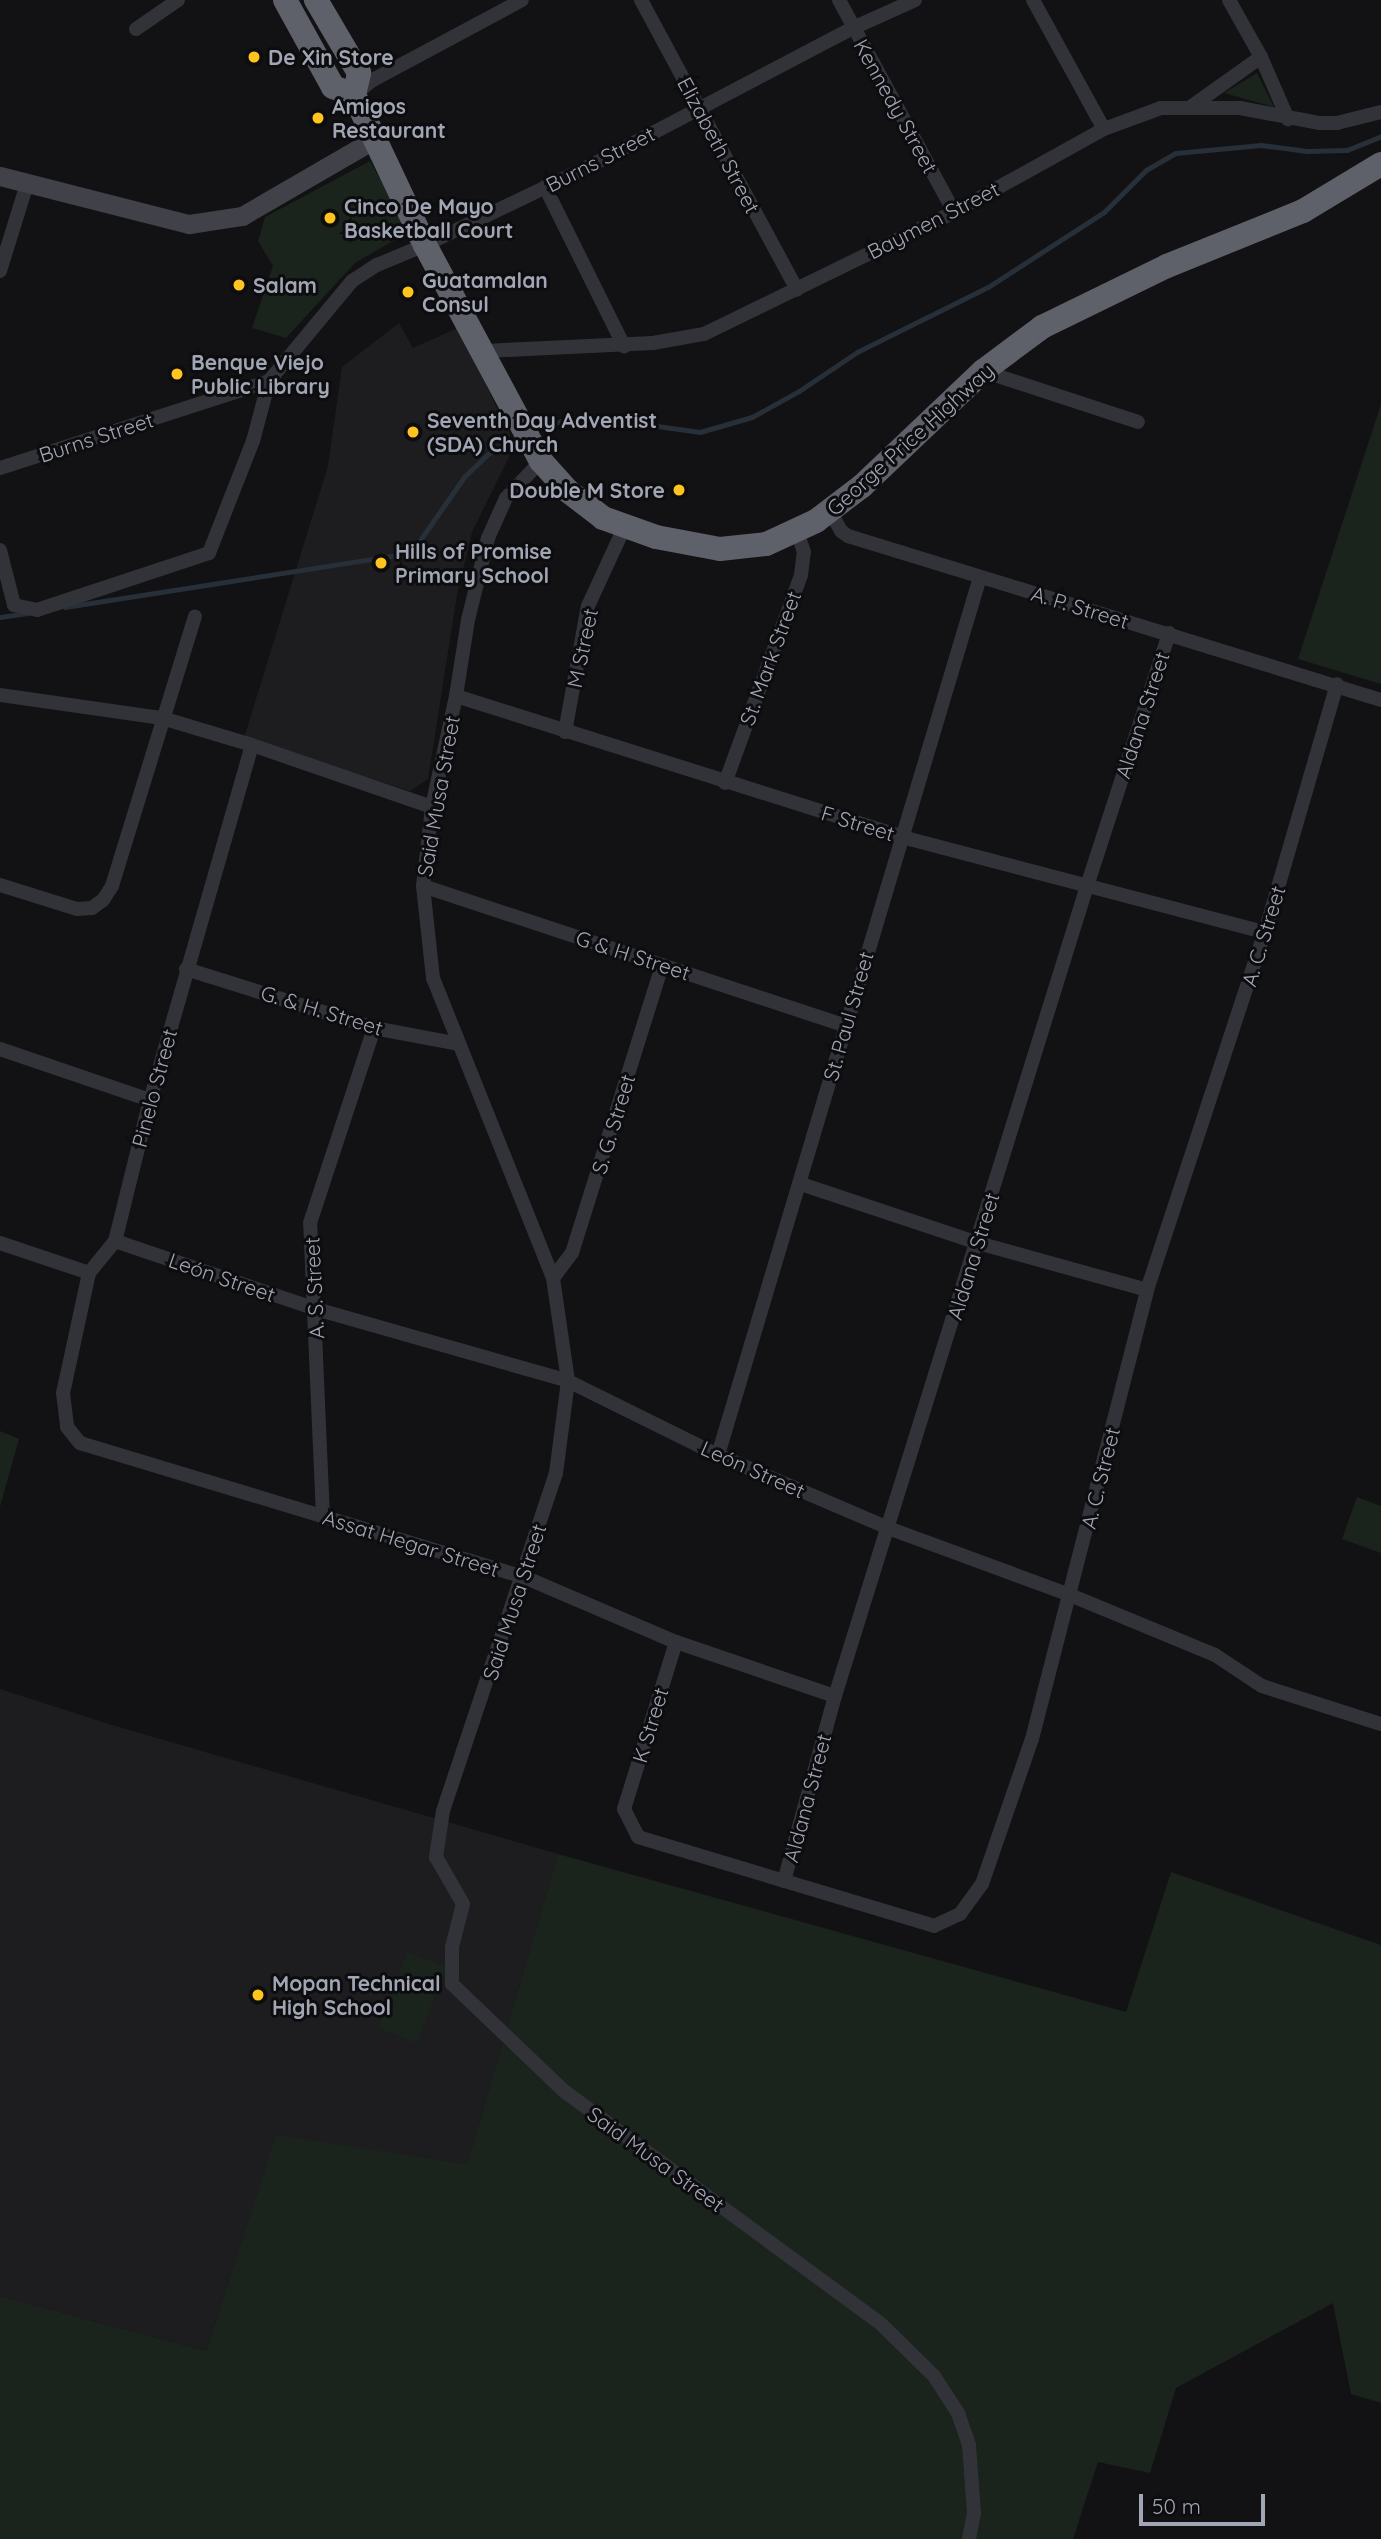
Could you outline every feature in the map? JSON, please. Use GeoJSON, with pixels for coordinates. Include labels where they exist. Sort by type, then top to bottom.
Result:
{"type":"FeatureCollection","features":[{"type":"Feature","properties":{"kind":"highway"},"geometry":{"type":"LineString","coordinates":[[285,0],[333,87],[354,95],[359,73],[316,0]]}},
{"type":"Feature","properties":{"kind":"highway","name":"George Price Highway"},"geometry":{"type":"LineString","coordinates":[[354,95],[425,245],[541,461],[568,491],[603,518],[624,528],[677,542],[720,549],[766,544],[797,532],[830,512],[983,371],[1042,327],[1167,266],[1303,211],[1381,164]]}},
{"type":"Feature","properties":{"kind":"street"},"geometry":{"type":"LineString","coordinates":[[136,29],[177,0]]}},
{"type":"Feature","properties":{"kind":"street"},"geometry":{"type":"LineString","coordinates":[[354,95],[371,81],[522,0]]}},
{"type":"Feature","properties":{"kind":"street","name":"Elizabeth Street"},"geometry":{"type":"LineString","coordinates":[[641,0],[797,289]]}},
{"type":"Feature","properties":{"kind":"street","name":"Kennedy Street"},"geometry":{"type":"LineString","coordinates":[[839,0],[954,212]]}},
{"type":"Feature","properties":{"kind":"street","name":"Burns Street"},"geometry":{"type":"LineString","coordinates":[[0,468],[269,381],[352,281],[377,265],[545,187],[853,28],[915,0]]}},
{"type":"Feature","properties":{"kind":"street"},"geometry":{"type":"LineString","coordinates":[[1033,0],[1104,129]]}},
{"type":"Feature","properties":{"kind":"street"},"geometry":{"type":"LineString","coordinates":[[1229,0],[1261,57],[1287,119]]}},
{"type":"Feature","properties":{"kind":"street"},"geometry":{"type":"LineString","coordinates":[[1192,106],[1261,57]]}},
{"type":"Feature","properties":{"kind":"street","name":"Baymen Street"},"geometry":{"type":"LineString","coordinates":[[484,351],[624,346],[704,334],[954,212],[1104,129],[1161,108],[1240,108],[1287,119],[1337,123],[1381,112]]}},
{"type":"Feature","properties":{"kind":"street"},"geometry":{"type":"LineString","coordinates":[[0,176],[189,224],[242,216],[375,139]]}},
{"type":"Feature","properties":{"kind":"street"},"geometry":{"type":"LineString","coordinates":[[0,271],[27,184]]}},
{"type":"Feature","properties":{"kind":"street"},"geometry":{"type":"LineString","coordinates":[[545,187],[624,346]]}},
{"type":"Feature","properties":{"kind":"street"},"geometry":{"type":"LineString","coordinates":[[983,371],[1138,422]]}},
{"type":"Feature","properties":{"kind":"street"},"geometry":{"type":"LineString","coordinates":[[0,550],[15,605],[37,611],[209,553],[253,441],[269,381]]}},
{"type":"Feature","properties":{"kind":"street","name":"Said Musa Street"},"geometry":{"type":"LineString","coordinates":[[541,461],[506,498],[488,538],[467,620],[456,696],[432,807],[422,886],[433,978],[553,1278],[568,1381],[556,1473],[524,1577],[443,1811],[436,1857],[463,1904],[452,1947],[452,1984],[564,2091],[881,2324],[934,2376],[958,2413],[969,2445],[974,2513],[969,2539]]}},
{"type":"Feature","properties":{"kind":"street","name":"A. P. Street"},"geometry":{"type":"LineString","coordinates":[[830,512],[841,531],[848,536],[1337,684],[1381,700]]}},
{"type":"Feature","properties":{"kind":"street","name":"M Street"},"geometry":{"type":"LineString","coordinates":[[565,732],[589,606],[624,528]]}},
{"type":"Feature","properties":{"kind":"street","name":"St. Mark Street"},"geometry":{"type":"LineString","coordinates":[[725,783],[801,575],[804,552],[797,532]]}},
{"type":"Feature","properties":{"kind":"street","name":"St. Paul Street"},"geometry":{"type":"LineString","coordinates":[[718,1455],[980,577]]}},
{"type":"Feature","properties":{"kind":"street"},"geometry":{"type":"LineString","coordinates":[[0,885],[77,909],[92,908],[103,900],[112,886],[195,617]]}},
{"type":"Feature","properties":{"kind":"street","name":"Aldana Street"},"geometry":{"type":"LineString","coordinates":[[784,1881],[835,1696],[1087,886],[1169,633]]}},
{"type":"Feature","properties":{"kind":"street","name":"A. C. Street"},"geometry":{"type":"LineString","coordinates":[[624,1809],[638,1837],[934,1926],[960,1914],[982,1884],[1032,1739],[1147,1290],[1265,932],[1337,684]]}},
{"type":"Feature","properties":{"kind":"street"},"geometry":{"type":"LineString","coordinates":[[0,695],[162,718],[252,745],[432,807]]}},
{"type":"Feature","properties":{"kind":"street","name":"F Street"},"geometry":{"type":"LineString","coordinates":[[456,696],[902,837],[1265,932]]}},
{"type":"Feature","properties":{"kind":"street","name":"Pinelo Street"},"geometry":{"type":"LineString","coordinates":[[67,1427],[63,1393],[89,1273],[115,1241],[150,1100],[252,745]]}},
{"type":"Feature","properties":{"kind":"street","name":"G & H Street"},"geometry":{"type":"LineString","coordinates":[[422,886],[844,1026]]}},
{"type":"Feature","properties":{"kind":"street","name":"S. G. Street"},"geometry":{"type":"LineString","coordinates":[[553,1278],[572,1253],[662,965]]}},
{"type":"Feature","properties":{"kind":"street","name":"G. & H. Street"},"geometry":{"type":"LineString","coordinates":[[187,969],[374,1028],[459,1044]]}},
{"type":"Feature","properties":{"kind":"street","name":"A. S. Street"},"geometry":{"type":"LineString","coordinates":[[323,1517],[316,1309],[310,1223],[374,1028]]}},
{"type":"Feature","properties":{"kind":"street"},"geometry":{"type":"LineString","coordinates":[[0,1049],[150,1100]]}},
{"type":"Feature","properties":{"kind":"street"},"geometry":{"type":"LineString","coordinates":[[801,1184],[978,1243],[1147,1290]]}},
{"type":"Feature","properties":{"kind":"street","name":"León Street"},"geometry":{"type":"LineString","coordinates":[[115,1241],[316,1309],[568,1381],[718,1455],[888,1528],[1070,1595],[1215,1655],[1262,1686],[1381,1724]]}},
{"type":"Feature","properties":{"kind":"street"},"geometry":{"type":"LineString","coordinates":[[0,1244],[89,1273]]}},
{"type":"Feature","properties":{"kind":"street","name":"Assat Hegar Street"},"geometry":{"type":"LineString","coordinates":[[67,1427],[79,1443],[524,1577],[676,1642],[835,1696]]}},
{"type":"Feature","properties":{"kind":"street","name":"K Street"},"geometry":{"type":"LineString","coordinates":[[624,1809],[676,1642]]}},
{"type":"Feature","properties":{"kind":"shaded area"},"geometry":{"type":"Polygon","coordinates":[[[1257,73],[1274,107],[1224,93],[1257,73]]]}},
{"type":"Feature","properties":{"kind":"shaded area"},"geometry":{"type":"Polygon","coordinates":[[[370,161],[410,231],[355,263],[286,338],[252,328],[273,266],[258,241],[265,217],[370,161]]]}},
{"type":"Feature","properties":{"kind":"shaded area","name":"Hills of Promise Primary School"},"geometry":{"type":"Polygon","coordinates":[[[399,323],[413,348],[458,328],[510,434],[509,457],[472,532],[457,595],[428,779],[410,791],[244,738],[328,466],[342,367],[399,323]]]}},
{"type":"Feature","properties":{"kind":"shaded area"},"geometry":{"type":"Polygon","coordinates":[[[1381,404],[1381,684],[1298,659],[1381,404]]]}},
{"type":"Feature","properties":{"kind":"shaded area"},"geometry":{"type":"Polygon","coordinates":[[[0,1431],[19,1439],[0,1507],[0,1431]]]}},
{"type":"Feature","properties":{"kind":"shaded area"},"geometry":{"type":"Polygon","coordinates":[[[1357,1497],[1381,1506],[1381,1553],[1342,1539],[1357,1497]]]}},
{"type":"Feature","properties":{"kind":"shaded area","name":"Mopan Technical High School"},"geometry":{"type":"Polygon","coordinates":[[[0,1689],[112,1725],[558,1854],[467,2164],[276,2136],[206,2351],[0,2296],[0,1689]]]}},
{"type":"Feature","properties":{"kind":"shaded area"},"geometry":{"type":"Polygon","coordinates":[[[558,1854],[1126,2012],[1171,1872],[1381,1945],[1381,2403],[1351,2394],[1333,2303],[1176,2388],[1150,2473],[1098,2462],[1073,2539],[0,2539],[0,2296],[206,2351],[276,2135],[467,2164],[558,1854]]]}},
{"type":"Feature","properties":{"kind":"shaded area"},"geometry":{"type":"Polygon","coordinates":[[[407,1952],[446,1967],[417,2043],[378,2028],[407,1952]]]}},
{"type":"Feature","properties":{"kind":"waterway"},"geometry":{"type":"LineString","coordinates":[[543,428],[569,418],[593,417],[700,432],[752,417],[799,391],[857,352],[988,287],[1104,212],[1146,170],[1176,153],[1261,145],[1307,151],[1347,150],[1381,136]]}},
{"type":"Feature","properties":{"kind":"waterway"},"geometry":{"type":"LineString","coordinates":[[65,607],[411,553],[464,477],[489,453],[512,440]]}},
{"type":"Feature","properties":{"kind":"waterway"},"geometry":{"type":"LineString","coordinates":[[0,617],[28,613]]}},
{"type":"Feature","properties":{"kind":"place","name":"De Xin Store"},"geometry":{"type":"Point","coordinates":[254,57]}},
{"type":"Feature","properties":{"kind":"place","name":"Amigos Restaurant"},"geometry":{"type":"Point","coordinates":[318,118]}},
{"type":"Feature","properties":{"kind":"place","name":"Cinco De Mayo Basketball Court"},"geometry":{"type":"Point","coordinates":[330,218]}},
{"type":"Feature","properties":{"kind":"place","name":"Salam"},"geometry":{"type":"Point","coordinates":[239,285]}},
{"type":"Feature","properties":{"kind":"place","name":"Guatamalan Consul"},"geometry":{"type":"Point","coordinates":[408,292]}},
{"type":"Feature","properties":{"kind":"place","name":"Benque Viejo Public Library"},"geometry":{"type":"Point","coordinates":[177,374]}},
{"type":"Feature","properties":{"kind":"place","name":"Seventh Day Adventist (SDA) Church"},"geometry":{"type":"Point","coordinates":[413,432]}},
{"type":"Feature","properties":{"kind":"place","name":"Double M Store"},"geometry":{"type":"Point","coordinates":[679,490]}},
{"type":"Feature","properties":{"kind":"place","name":"Hills of Promise Primary School"},"geometry":{"type":"Point","coordinates":[381,563]}},
{"type":"Feature","properties":{"kind":"place","name":"Mopan Technical High School"},"geometry":{"type":"Point","coordinates":[258,1995]}}]}
